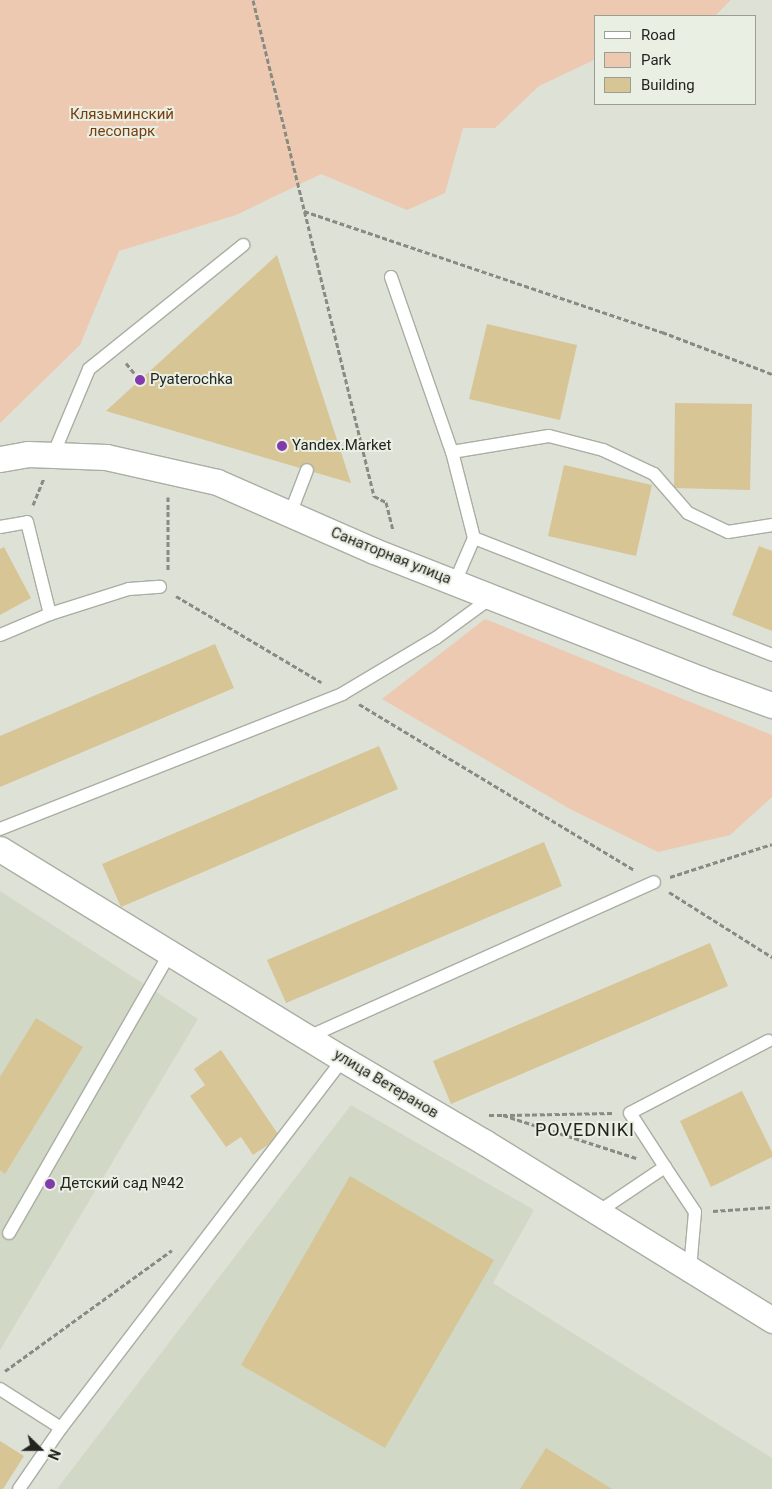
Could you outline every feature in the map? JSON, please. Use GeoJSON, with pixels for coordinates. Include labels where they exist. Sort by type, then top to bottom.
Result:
{"type":"FeatureCollection","features":[{"type":"Feature","properties":{"kind":"street","name":"Санаторная улица"},"geometry":{"type":"LineString","coordinates":[[0,459],[28,454],[49,463],[106,456],[217,482],[374,551],[700,679],[772,705]]}},
{"type":"Feature","properties":{"kind":"street","name":"улица Ветеранов"},"geometry":{"type":"LineString","coordinates":[[0,849],[343,1059],[598,1212],[772,1320]]}},
{"type":"Feature","properties":{"kind":"lane"},"geometry":{"type":"LineString","coordinates":[[49,463],[89,369],[243,244]]}},
{"type":"Feature","properties":{"kind":"lane"},"geometry":{"type":"LineString","coordinates":[[391,277],[452,452],[474,538],[455,582]]}},
{"type":"Feature","properties":{"kind":"lane"},"geometry":{"type":"LineString","coordinates":[[452,452],[549,436],[603,450],[654,474],[688,513],[728,532],[772,525]]}},
{"type":"Feature","properties":{"kind":"lane"},"geometry":{"type":"LineString","coordinates":[[290,514],[307,470]]}},
{"type":"Feature","properties":{"kind":"lane"},"geometry":{"type":"LineString","coordinates":[[0,527],[27,522],[50,614]]}},
{"type":"Feature","properties":{"kind":"lane"},"geometry":{"type":"LineString","coordinates":[[474,538],[772,655]]}},
{"type":"Feature","properties":{"kind":"lane"},"geometry":{"type":"LineString","coordinates":[[0,635],[50,614],[129,589],[160,587]]}},
{"type":"Feature","properties":{"kind":"lane"},"geometry":{"type":"LineString","coordinates":[[0,828],[342,694],[436,638],[492,597]]}},
{"type":"Feature","properties":{"kind":"lane"},"geometry":{"type":"LineString","coordinates":[[308,1037],[654,882]]}},
{"type":"Feature","properties":{"kind":"lane"},"geometry":{"type":"LineString","coordinates":[[9,1233],[170,953]]}},
{"type":"Feature","properties":{"kind":"lane"},"geometry":{"type":"LineString","coordinates":[[690,1269],[695,1212],[630,1113],[768,1041]]}},
{"type":"Feature","properties":{"kind":"lane"},"geometry":{"type":"LineString","coordinates":[[19,1489],[61,1428],[343,1059]]}},
{"type":"Feature","properties":{"kind":"lane"},"geometry":{"type":"LineString","coordinates":[[598,1212],[666,1168]]}},
{"type":"Feature","properties":{"kind":"lane"},"geometry":{"type":"LineString","coordinates":[[0,1389],[61,1428]]}},
{"type":"Feature","properties":{"kind":"path"},"geometry":{"type":"LineString","coordinates":[[253,0],[374,496],[386,502],[394,534]]}},
{"type":"Feature","properties":{"kind":"path"},"geometry":{"type":"LineString","coordinates":[[304,211],[662,332],[772,374]]}},
{"type":"Feature","properties":{"kind":"path"},"geometry":{"type":"LineString","coordinates":[[27,522],[49,463]]}},
{"type":"Feature","properties":{"kind":"path"},"geometry":{"type":"LineString","coordinates":[[168,490],[169,568],[160,587],[654,882],[772,957]]}},
{"type":"Feature","properties":{"kind":"path"},"geometry":{"type":"LineString","coordinates":[[654,882],[772,844]]}},
{"type":"Feature","properties":{"kind":"path"},"geometry":{"type":"LineString","coordinates":[[630,1113],[503,1115],[666,1168]]}},
{"type":"Feature","properties":{"kind":"path"},"geometry":{"type":"LineString","coordinates":[[695,1212],[772,1207]]}},
{"type":"Feature","properties":{"kind":"path"},"geometry":{"type":"LineString","coordinates":[[0,1374],[174,1249]]}},
{"type":"Feature","properties":{"kind":"shaded area","name":"Детский сад №42"},"geometry":{"type":"Polygon","coordinates":[[[0,891],[198,1019],[0,1350],[0,891]]]}},
{"type":"Feature","properties":{"kind":"shaded area"},"geometry":{"type":"Polygon","coordinates":[[[351,1105],[534,1210],[493,1283],[772,1458],[772,1489],[57,1489],[351,1105]]]}},
{"type":"Feature","properties":{"kind":"green space","name":"Клязьминский лесопарк"},"geometry":{"type":"Polygon","coordinates":[[[0,0],[731,0],[716,15],[594,15],[594,60],[539,86],[495,128],[463,128],[445,193],[407,210],[321,174],[236,215],[119,251],[80,345],[0,423],[0,0]]]}},
{"type":"Feature","properties":{"kind":"green space"},"geometry":{"type":"Polygon","coordinates":[[[485,619],[772,735],[772,797],[730,835],[658,852],[570,809],[382,699],[485,619]]]}},
{"type":"Feature","properties":{"kind":"building"},"geometry":{"type":"Polygon","coordinates":[[[277,255],[351,483],[106,411],[277,255]]]}},
{"type":"Feature","properties":{"kind":"building"},"geometry":{"type":"Polygon","coordinates":[[[487,324],[577,345],[560,420],[469,399],[487,324]]]}},
{"type":"Feature","properties":{"kind":"building"},"geometry":{"type":"Polygon","coordinates":[[[675,403],[752,404],[750,490],[674,488],[675,403]]]}},
{"type":"Feature","properties":{"kind":"building"},"geometry":{"type":"Polygon","coordinates":[[[564,465],[652,485],[636,556],[548,536],[564,465]]]}},
{"type":"Feature","properties":{"kind":"building"},"geometry":{"type":"Polygon","coordinates":[[[759,546],[772,551],[772,631],[732,615],[759,546]]]}},
{"type":"Feature","properties":{"kind":"building"},"geometry":{"type":"Polygon","coordinates":[[[4,547],[31,598],[0,615],[0,549],[4,547]]]}},
{"type":"Feature","properties":{"kind":"building"},"geometry":{"type":"Polygon","coordinates":[[[215,644],[234,688],[0,787],[0,736],[215,644]]]}},
{"type":"Feature","properties":{"kind":"building"},"geometry":{"type":"Polygon","coordinates":[[[379,746],[398,789],[121,907],[102,864],[379,746]]]}},
{"type":"Feature","properties":{"kind":"building"},"geometry":{"type":"Polygon","coordinates":[[[544,842],[562,886],[286,1003],[267,960],[544,842]]]}},
{"type":"Feature","properties":{"kind":"building"},"geometry":{"type":"Polygon","coordinates":[[[710,943],[728,986],[451,1104],[433,1061],[710,943]]]}},
{"type":"Feature","properties":{"kind":"building"},"geometry":{"type":"Polygon","coordinates":[[[36,1018],[83,1047],[5,1174],[0,1170],[0,1077],[36,1018]]]}},
{"type":"Feature","properties":{"kind":"building"},"geometry":{"type":"Polygon","coordinates":[[[221,1050],[280,1137],[253,1155],[241,1137],[226,1147],[190,1096],[205,1085],[194,1069],[221,1050]]]}},
{"type":"Feature","properties":{"kind":"building"},"geometry":{"type":"Polygon","coordinates":[[[742,1091],[772,1152],[772,1157],[711,1187],[680,1121],[742,1091]]]}},
{"type":"Feature","properties":{"kind":"building"},"geometry":{"type":"Polygon","coordinates":[[[350,1176],[494,1260],[385,1448],[241,1365],[350,1176]]]}},
{"type":"Feature","properties":{"kind":"building"},"geometry":{"type":"Polygon","coordinates":[[[0,1441],[24,1456],[3,1489],[0,1489],[0,1441]]]}},
{"type":"Feature","properties":{"kind":"building"},"geometry":{"type":"Polygon","coordinates":[[[546,1448],[612,1489],[520,1489],[546,1448]]]}},
{"type":"Feature","properties":{"kind":"place","name":"Pyaterochka"},"geometry":{"type":"Point","coordinates":[140,380]}},
{"type":"Feature","properties":{"kind":"place","name":"Yandex.Market"},"geometry":{"type":"Point","coordinates":[282,446]}},
{"type":"Feature","properties":{"kind":"place","name":"Детский сад №42"},"geometry":{"type":"Point","coordinates":[50,1184]}},
{"type":"Feature","properties":{"kind":"district","name":"POVEDNIKI"},"geometry":{"type":"Point","coordinates":[585,1130]}}]}
